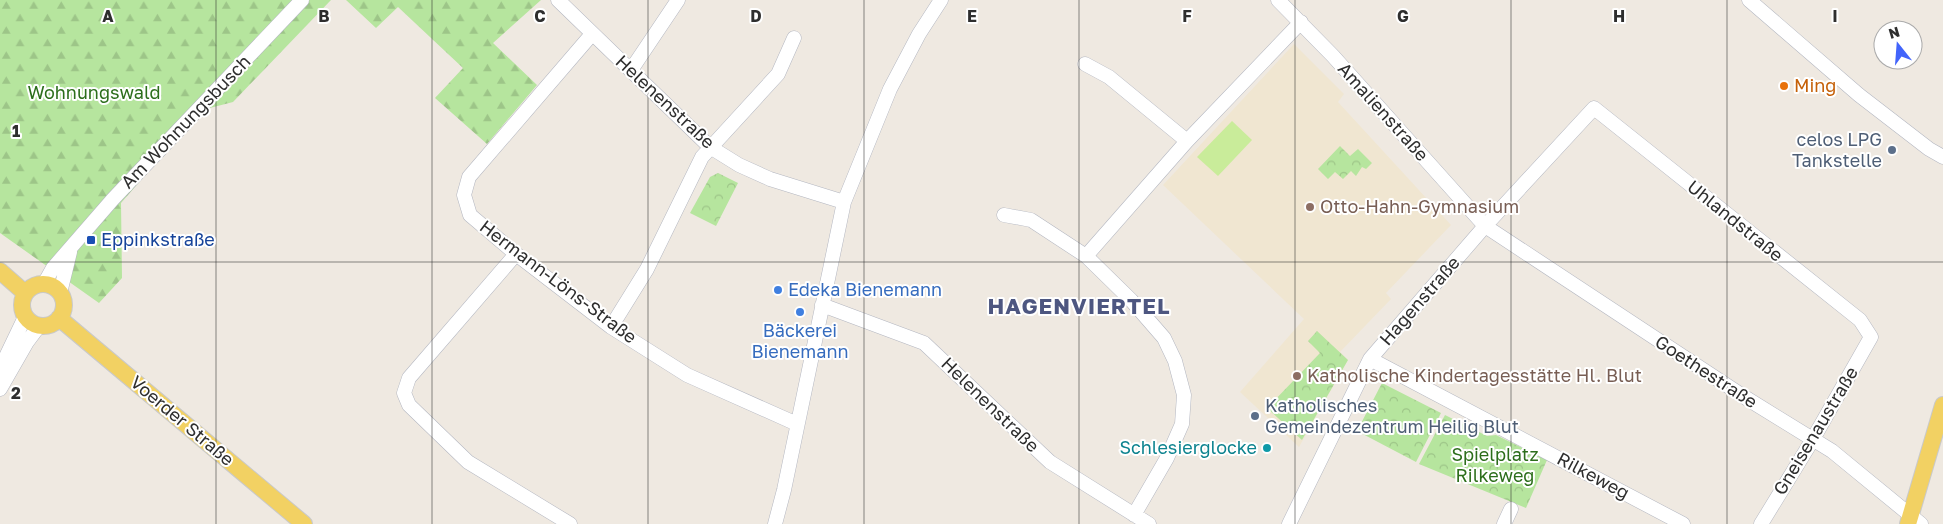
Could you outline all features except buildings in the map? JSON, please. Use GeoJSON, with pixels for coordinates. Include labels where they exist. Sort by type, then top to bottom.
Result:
{"type":"FeatureCollection","features":[{"type":"Feature","properties":{"kind":"main road"},"geometry":{"type":"LineString","coordinates":[[5,275],[25,293]]}},
{"type":"Feature","properties":{"kind":"main road"},"geometry":{"type":"LineString","coordinates":[[44,284],[52,286],[60,293],[64,306],[59,318],[50,325],[39,326],[31,323],[25,317],[21,305],[25,293],[33,286],[44,284]]}},
{"type":"Feature","properties":{"kind":"main road","name":"Voerder Straße"},"geometry":{"type":"LineString","coordinates":[[59,318],[304,524]]}},
{"type":"Feature","properties":{"kind":"main road"},"geometry":{"type":"LineString","coordinates":[[1913,521],[1943,405]]}},
{"type":"Feature","properties":{"kind":"street","name":"Am Wohnungsbusch"},"geometry":{"type":"LineString","coordinates":[[44,284],[53,268],[113,199],[302,0]]}},
{"type":"Feature","properties":{"kind":"street","name":"Helenenstraße"},"geometry":{"type":"LineString","coordinates":[[558,0],[710,147],[739,165],[770,179],[844,202]]}},
{"type":"Feature","properties":{"kind":"street"},"geometry":{"type":"LineString","coordinates":[[631,70],[678,0]]}},
{"type":"Feature","properties":{"kind":"street"},"geometry":{"type":"LineString","coordinates":[[775,524],[784,490],[844,202],[890,89],[919,34],[941,0]]}},
{"type":"Feature","properties":{"kind":"street","name":"Amalienstraße"},"geometry":{"type":"LineString","coordinates":[[1278,0],[1301,22],[1485,226]]}},
{"type":"Feature","properties":{"kind":"street"},"geometry":{"type":"LineString","coordinates":[[1749,0],[1859,95],[1943,157]]}},
{"type":"Feature","properties":{"kind":"street"},"geometry":{"type":"LineString","coordinates":[[1086,256],[1187,141],[1301,22]]}},
{"type":"Feature","properties":{"kind":"street","name":"Hermann-Löns-Straße"},"geometry":{"type":"LineString","coordinates":[[592,34],[469,178],[464,195],[470,215],[516,254],[611,327],[687,375],[797,424]]}},
{"type":"Feature","properties":{"kind":"street"},"geometry":{"type":"LineString","coordinates":[[611,327],[647,269],[702,157],[778,74],[794,38]]}},
{"type":"Feature","properties":{"kind":"street"},"geometry":{"type":"LineString","coordinates":[[1085,64],[1109,77],[1187,141]]}},
{"type":"Feature","properties":{"kind":"street","name":"Hagenstraße"},"geometry":{"type":"LineString","coordinates":[[1289,524],[1370,359],[1485,226],[1594,108]]}},
{"type":"Feature","properties":{"kind":"street","name":"Uhlandstraße"},"geometry":{"type":"LineString","coordinates":[[1594,108],[1860,320],[1871,337]]}},
{"type":"Feature","properties":{"kind":"street"},"geometry":{"type":"LineString","coordinates":[[1004,215],[1031,220],[1086,256],[1131,300],[1164,338],[1175,360],[1184,394],[1182,424],[1167,458],[1134,515]]}},
{"type":"Feature","properties":{"kind":"street","name":"Goethestraße"},"geometry":{"type":"LineString","coordinates":[[1485,226],[1746,398],[1832,451],[1913,521]]}},
{"type":"Feature","properties":{"kind":"street","name":"Am Wohnungsbusch"},"geometry":{"type":"LineString","coordinates":[[60,293],[72,246]]}},
{"type":"Feature","properties":{"kind":"street"},"geometry":{"type":"LineString","coordinates":[[516,254],[409,378],[404,393],[409,405],[468,462],[570,524]]}},
{"type":"Feature","properties":{"kind":"street","name":"Helenenstraße"},"geometry":{"type":"LineString","coordinates":[[822,305],[924,343],[1050,462],[1149,524]]}},
{"type":"Feature","properties":{"kind":"street"},"geometry":{"type":"LineString","coordinates":[[0,380],[2,365],[25,317]]}},
{"type":"Feature","properties":{"kind":"street"},"geometry":{"type":"LineString","coordinates":[[0,389],[27,342],[39,326]]}},
{"type":"Feature","properties":{"kind":"street","name":"Gneisenaustraße"},"geometry":{"type":"LineString","coordinates":[[1761,524],[1813,439],[1871,337]]}},
{"type":"Feature","properties":{"kind":"street","name":"Rilkeweg"},"geometry":{"type":"LineString","coordinates":[[1370,359],[1683,524]]}},
{"type":"Feature","properties":{"kind":"street"},"geometry":{"type":"LineString","coordinates":[[1504,524],[1511,509]]}},
{"type":"Feature","properties":{"kind":"shaded area","name":"Otto-Hahn-Gymnasium"},"geometry":{"type":"Polygon","coordinates":[[[1294,44],[1344,94],[1338,102],[1451,225],[1386,293],[1391,299],[1340,352],[1348,360],[1299,447],[1240,392],[1304,319],[1163,185],[1294,44]]]}},
{"type":"Feature","properties":{"kind":"green space","name":"Wohnungswald"},"geometry":{"type":"Polygon","coordinates":[[[0,0],[331,0],[233,102],[202,110],[121,203],[122,278],[99,303],[0,233],[0,0]]]}},
{"type":"Feature","properties":{"kind":"green space"},"geometry":{"type":"Polygon","coordinates":[[[346,0],[541,0],[493,43],[537,85],[487,144],[435,98],[463,68],[398,7],[376,28],[346,0]]]}},
{"type":"Feature","properties":{"kind":"green space"},"geometry":{"type":"Polygon","coordinates":[[[1232,121],[1252,140],[1218,176],[1197,157],[1232,121]]]}},
{"type":"Feature","properties":{"kind":"green space"},"geometry":{"type":"Polygon","coordinates":[[[1340,146],[1350,156],[1358,149],[1372,163],[1366,169],[1362,167],[1356,176],[1351,171],[1343,179],[1335,172],[1328,179],[1318,169],[1340,146]]]}},
{"type":"Feature","properties":{"kind":"green space"},"geometry":{"type":"Polygon","coordinates":[[[718,173],[738,183],[716,226],[690,213],[710,177],[718,173]]]}},
{"type":"Feature","properties":{"kind":"green space"},"geometry":{"type":"Polygon","coordinates":[[[1317,331],[1348,360],[1302,440],[1267,408],[1320,353],[1308,341],[1317,331]]]}},
{"type":"Feature","properties":{"kind":"green space"},"geometry":{"type":"Polygon","coordinates":[[[1382,383],[1441,413],[1416,462],[1357,431],[1382,383]]]}},
{"type":"Feature","properties":{"kind":"green space","name":"Spielplatz Rilkeweg"},"geometry":{"type":"Polygon","coordinates":[[[1445,415],[1487,436],[1496,435],[1547,460],[1526,508],[1419,464],[1445,415]]]}},
{"type":"Feature","properties":{"kind":"place","name":"Ming"},"geometry":{"type":"Point","coordinates":[1784,86]}},
{"type":"Feature","properties":{"kind":"place","name":"celos LPG Tankstelle"},"geometry":{"type":"Point","coordinates":[1892,150]}},
{"type":"Feature","properties":{"kind":"place","name":"Otto-Hahn-Gymnasium"},"geometry":{"type":"Point","coordinates":[1310,207]}},
{"type":"Feature","properties":{"kind":"place","name":"Eppinkstraße"},"geometry":{"type":"Point","coordinates":[91,240]}},
{"type":"Feature","properties":{"kind":"place","name":"Edeka Bienemann"},"geometry":{"type":"Point","coordinates":[778,290]}},
{"type":"Feature","properties":{"kind":"place","name":"Bäckerei Bienemann"},"geometry":{"type":"Point","coordinates":[800,312]}},
{"type":"Feature","properties":{"kind":"place","name":"Katholische Kindertagesstätte Hl. Blut"},"geometry":{"type":"Point","coordinates":[1297,376]}},
{"type":"Feature","properties":{"kind":"place","name":"Katholisches Gemeindezentrum Heilig Blut"},"geometry":{"type":"Point","coordinates":[1255,416]}},
{"type":"Feature","properties":{"kind":"place","name":"Schlesierglocke"},"geometry":{"type":"Point","coordinates":[1267,448]}},
{"type":"Feature","properties":{"kind":"district","name":"HAGENVIERTEL"},"geometry":{"type":"Point","coordinates":[1079,306]}}]}
